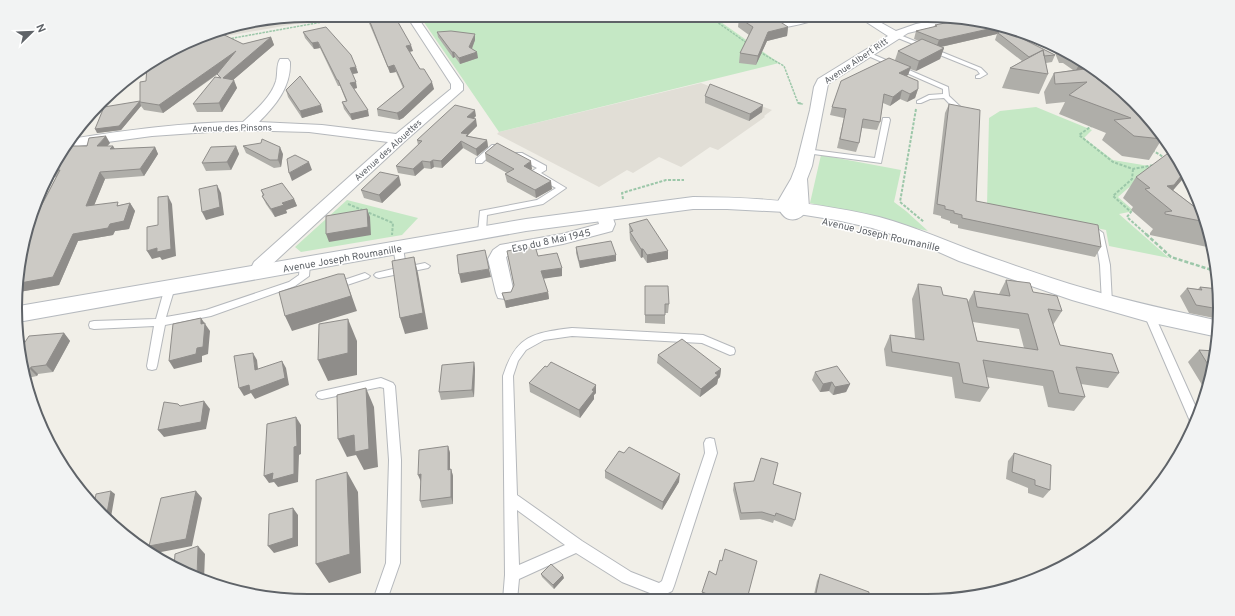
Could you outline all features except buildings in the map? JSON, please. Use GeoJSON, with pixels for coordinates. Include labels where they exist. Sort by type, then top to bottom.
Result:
{"type":"FeatureCollection","features":[{"type":"Feature","properties":{"kind":"main road","name":"Avenue Joseph Roumanille"},"geometry":{"type":"LineString","coordinates":[[22,313],[482,232],[604,214],[667,207],[736,210],[793,210],[924,245],[952,250],[1107,303],[1212,327]]}},
{"type":"Feature","properties":{"kind":"street","name":"Avenue des Alouettes"},"geometry":{"type":"LineString","coordinates":[[258,272],[260,266],[333,199],[399,139],[457,90],[457,84],[416,22]]}},
{"type":"Feature","properties":{"kind":"street"},"geometry":{"type":"LineString","coordinates":[[758,22],[772,26],[792,22]]}},
{"type":"Feature","properties":{"kind":"street"},"geometry":{"type":"LineString","coordinates":[[872,22],[895,35]]}},
{"type":"Feature","properties":{"kind":"street","name":"Avenue Albert Ritt"},"geometry":{"type":"LineString","coordinates":[[793,210],[817,110],[820,86],[823,82],[895,35],[920,26],[938,23]]}},
{"type":"Feature","properties":{"kind":"street"},"geometry":{"type":"LineString","coordinates":[[247,126],[269,103],[281,87],[286,71],[284,62]]}},
{"type":"Feature","properties":{"kind":"street","name":"Avenue des Pinsons"},"geometry":{"type":"LineString","coordinates":[[75,142],[123,134],[247,126],[296,127],[399,139]]}},
{"type":"Feature","properties":{"kind":"street","name":"Esp du 8 Mai 1945"},"geometry":{"type":"LineString","coordinates":[[505,293],[497,259],[500,252],[562,239],[606,227],[607,224],[604,214]]}},
{"type":"Feature","properties":{"kind":"lane"},"geometry":{"type":"LineString","coordinates":[[895,35],[979,69],[984,74],[978,77]]}},
{"type":"Feature","properties":{"kind":"lane"},"geometry":{"type":"LineString","coordinates":[[868,54],[946,88],[946,96],[962,112]]}},
{"type":"Feature","properties":{"kind":"lane"},"geometry":{"type":"LineString","coordinates":[[919,102],[929,97],[946,96]]}},
{"type":"Feature","properties":{"kind":"lane"},"geometry":{"type":"LineString","coordinates":[[806,151],[878,161],[886,120]]}},
{"type":"Feature","properties":{"kind":"lane"},"geometry":{"type":"LineString","coordinates":[[479,161],[498,145],[543,168],[535,173],[562,188],[540,202],[483,213],[482,232]]}},
{"type":"Feature","properties":{"kind":"lane"},"geometry":{"type":"LineString","coordinates":[[1099,233],[1105,265],[1107,303]]}},
{"type":"Feature","properties":{"kind":"lane"},"geometry":{"type":"LineString","coordinates":[[394,248],[402,270]]}},
{"type":"Feature","properties":{"kind":"lane"},"geometry":{"type":"LineString","coordinates":[[94,325],[160,322],[206,313],[292,284],[304,276],[305,264]]}},
{"type":"Feature","properties":{"kind":"lane"},"geometry":{"type":"LineString","coordinates":[[379,275],[424,266]]}},
{"type":"Feature","properties":{"kind":"lane"},"geometry":{"type":"LineString","coordinates":[[327,288],[365,276]]}},
{"type":"Feature","properties":{"kind":"lane"},"geometry":{"type":"LineString","coordinates":[[292,284],[300,295]]}},
{"type":"Feature","properties":{"kind":"lane"},"geometry":{"type":"LineString","coordinates":[[152,366],[160,322],[170,287]]}},
{"type":"Feature","properties":{"kind":"lane"},"geometry":{"type":"LineString","coordinates":[[1149,314],[1193,413]]}},
{"type":"Feature","properties":{"kind":"lane"},"geometry":{"type":"LineString","coordinates":[[510,594],[512,575],[508,376],[512,360],[522,347],[542,336],[572,332],[703,339],[730,352]]}},
{"type":"Feature","properties":{"kind":"lane"},"geometry":{"type":"LineString","coordinates":[[322,395],[381,382],[389,386],[396,460],[393,563],[382,594]]}},
{"type":"Feature","properties":{"kind":"lane"},"geometry":{"type":"LineString","coordinates":[[510,497],[577,546],[627,578],[660,590],[667,586],[711,453],[710,443]]}},
{"type":"Feature","properties":{"kind":"lane"},"geometry":{"type":"LineString","coordinates":[[512,575],[577,546]]}},
{"type":"Feature","properties":{"kind":"path"},"geometry":{"type":"LineString","coordinates":[[228,39],[322,22]]}},
{"type":"Feature","properties":{"kind":"path"},"geometry":{"type":"LineString","coordinates":[[717,22],[751,46]]}},
{"type":"Feature","properties":{"kind":"path"},"geometry":{"type":"LineString","coordinates":[[757,50],[784,66],[798,103],[804,105]]}},
{"type":"Feature","properties":{"kind":"path"},"geometry":{"type":"LineString","coordinates":[[919,102],[917,105],[900,202],[929,227]]}},
{"type":"Feature","properties":{"kind":"path"},"geometry":{"type":"LineString","coordinates":[[1096,122],[1080,135],[1113,162],[1133,169],[1160,164]]}},
{"type":"Feature","properties":{"kind":"path"},"geometry":{"type":"LineString","coordinates":[[1148,147],[1166,159]]}},
{"type":"Feature","properties":{"kind":"path"},"geometry":{"type":"LineString","coordinates":[[1133,169],[1132,178],[1113,196],[1131,212],[1127,217],[1171,257],[1211,270]]}},
{"type":"Feature","properties":{"kind":"path"},"geometry":{"type":"LineString","coordinates":[[627,211],[622,193],[666,180],[684,180]]}},
{"type":"Feature","properties":{"kind":"path"},"geometry":{"type":"LineString","coordinates":[[333,199],[372,213],[393,223],[394,248]]}},
{"type":"Feature","properties":{"kind":"shaded area"},"geometry":{"type":"Polygon","coordinates":[[[305,22],[212,39],[252,27],[271,24],[305,22]]]}},
{"type":"Feature","properties":{"kind":"shaded area"},"geometry":{"type":"Polygon","coordinates":[[[701,83],[772,110],[764,116],[765,117],[718,150],[710,147],[681,167],[659,157],[633,173],[627,170],[599,187],[497,134],[499,132],[701,83]]]}},
{"type":"Feature","properties":{"kind":"green space"},"geometry":{"type":"Polygon","coordinates":[[[424,22],[721,22],[779,63],[499,132],[424,22]]]}},
{"type":"Feature","properties":{"kind":"green space"},"geometry":{"type":"Polygon","coordinates":[[[1036,107],[1092,130],[1084,138],[1113,160],[1149,166],[1150,169],[1118,197],[1134,211],[1119,214],[1169,258],[1109,246],[1106,230],[987,206],[989,118],[1000,111],[1036,107]]]}},
{"type":"Feature","properties":{"kind":"green space"},"geometry":{"type":"Polygon","coordinates":[[[821,155],[901,170],[894,202],[928,231],[810,203],[821,155]]]}},
{"type":"Feature","properties":{"kind":"green space"},"geometry":{"type":"Polygon","coordinates":[[[347,200],[418,218],[402,235],[301,252],[295,247],[347,200]]]}}]}
